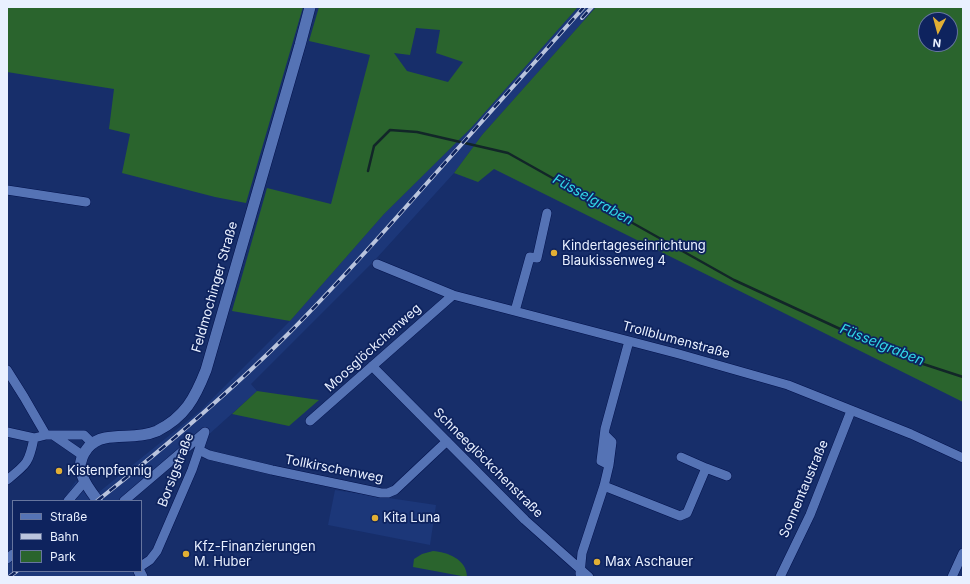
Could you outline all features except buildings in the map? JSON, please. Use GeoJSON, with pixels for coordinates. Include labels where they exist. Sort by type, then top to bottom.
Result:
{"type":"FeatureCollection","features":[{"type":"Feature","properties":{"kind":"main road","name":"Feldmochinger Straße"},"geometry":{"type":"LineString","coordinates":[[82,455],[89,446],[106,438],[138,435],[156,431],[173,422],[187,409],[198,392],[206,370],[310,7]]}},
{"type":"Feature","properties":{"kind":"main road"},"geometry":{"type":"LineString","coordinates":[[82,455],[81,469],[85,481],[97,500]]}},
{"type":"Feature","properties":{"kind":"street"},"geometry":{"type":"LineString","coordinates":[[7,190],[86,202]]}},
{"type":"Feature","properties":{"kind":"street"},"geometry":{"type":"LineString","coordinates":[[515,311],[530,257],[537,258],[547,213]]}},
{"type":"Feature","properties":{"kind":"street","name":"Trollblumenstraße"},"geometry":{"type":"LineString","coordinates":[[377,264],[453,295],[679,354],[788,385],[912,434],[963,458]]}},
{"type":"Feature","properties":{"kind":"street","name":"Moosglöckchenweg"},"geometry":{"type":"LineString","coordinates":[[310,421],[453,295]]}},
{"type":"Feature","properties":{"kind":"street"},"geometry":{"type":"LineString","coordinates":[[580,574],[582,553],[604,486],[609,465],[612,442],[604,435],[629,341]]}},
{"type":"Feature","properties":{"kind":"street","name":"Schneeglöckchenstraße"},"geometry":{"type":"LineString","coordinates":[[372,366],[580,574],[588,577]]}},
{"type":"Feature","properties":{"kind":"street"},"geometry":{"type":"LineString","coordinates":[[7,370],[49,435],[82,455]]}},
{"type":"Feature","properties":{"kind":"street","name":"Sonnentaustraße"},"geometry":{"type":"LineString","coordinates":[[780,577],[810,515],[851,411]]}},
{"type":"Feature","properties":{"kind":"street"},"geometry":{"type":"LineString","coordinates":[[7,432],[34,438],[49,435],[84,435],[93,444]]}},
{"type":"Feature","properties":{"kind":"street","name":"Borsigstraße"},"geometry":{"type":"LineString","coordinates":[[125,500],[205,432],[199,450],[156,552],[150,560],[142,565]]}},
{"type":"Feature","properties":{"kind":"street"},"geometry":{"type":"LineString","coordinates":[[7,480],[27,463],[31,454],[34,438]]}},
{"type":"Feature","properties":{"kind":"street","name":"Tollkirschenweg"},"geometry":{"type":"LineString","coordinates":[[199,450],[209,455],[266,469],[381,493],[388,493],[395,490],[447,441]]}},
{"type":"Feature","properties":{"kind":"street"},"geometry":{"type":"LineString","coordinates":[[681,458],[727,476]]}},
{"type":"Feature","properties":{"kind":"street"},"geometry":{"type":"LineString","coordinates":[[604,486],[680,516],[687,513],[706,468]]}},
{"type":"Feature","properties":{"kind":"street"},"geometry":{"type":"LineString","coordinates":[[69,500],[85,481]]}},
{"type":"Feature","properties":{"kind":"street"},"geometry":{"type":"LineString","coordinates":[[952,577],[963,553]]}},
{"type":"Feature","properties":{"kind":"shaded area"},"geometry":{"type":"Polygon","coordinates":[[[578,7],[596,7],[482,135],[454,173],[374,261],[251,384],[257,391],[196,446],[132,500],[63,500],[76,481],[99,492],[201,410],[290,321],[384,214],[471,128],[578,7]]]}},
{"type":"Feature","properties":{"kind":"shaded area"},"geometry":{"type":"Polygon","coordinates":[[[335,490],[436,505],[430,545],[328,525],[335,490]]]}},
{"type":"Feature","properties":{"kind":"shaded area"},"geometry":{"type":"Polygon","coordinates":[[[12,552],[12,572],[138,572],[139,577],[7,577],[7,556],[12,552]]]}},
{"type":"Feature","properties":{"kind":"green space"},"geometry":{"type":"Polygon","coordinates":[[[7,7],[303,7],[246,203],[215,197],[122,173],[130,134],[109,129],[114,89],[7,72],[7,7]]]}},
{"type":"Feature","properties":{"kind":"green space"},"geometry":{"type":"Polygon","coordinates":[[[319,7],[578,7],[471,128],[384,214],[290,321],[232,311],[267,188],[331,204],[370,55],[309,41],[319,7]],[[416,28],[410,55],[394,53],[407,71],[448,82],[463,62],[436,53],[440,30],[416,28]]]}},
{"type":"Feature","properties":{"kind":"green space"},"geometry":{"type":"Polygon","coordinates":[[[596,7],[963,7],[963,402],[494,169],[478,182],[454,173],[482,135],[596,7]]]}},
{"type":"Feature","properties":{"kind":"green space"},"geometry":{"type":"Polygon","coordinates":[[[257,391],[319,400],[289,426],[232,414],[257,391]]]}},
{"type":"Feature","properties":{"kind":"green space"},"geometry":{"type":"Polygon","coordinates":[[[433,551],[450,555],[460,561],[464,565],[467,577],[413,567],[414,559],[422,554],[433,551]]]}},
{"type":"Feature","properties":{"kind":"waterway","name":"Füsselgraben"},"geometry":{"type":"LineString","coordinates":[[368,171],[374,146],[390,130],[417,132],[508,153],[734,280],[864,340],[914,361],[963,377]]}},
{"type":"Feature","properties":{"kind":"railway"},"geometry":{"type":"LineString","coordinates":[[98,500],[196,420],[289,333],[360,259],[584,7]]}},
{"type":"Feature","properties":{"kind":"railway"},"geometry":{"type":"LineString","coordinates":[[582,18],[592,7]]}},
{"type":"Feature","properties":{"kind":"railway"},"geometry":{"type":"LineString","coordinates":[[9,577],[16,572]]}},
{"type":"Feature","properties":{"kind":"place","name":"Kindertageseinrichtung Blaukissenweg 4"},"geometry":{"type":"Point","coordinates":[554,253]}},
{"type":"Feature","properties":{"kind":"place","name":"Kistenpfennig"},"geometry":{"type":"Point","coordinates":[59,471]}},
{"type":"Feature","properties":{"kind":"place","name":"Kita Luna"},"geometry":{"type":"Point","coordinates":[375,518]}},
{"type":"Feature","properties":{"kind":"place","name":"Kfz-Finanzierungen M. Huber"},"geometry":{"type":"Point","coordinates":[186,554]}},
{"type":"Feature","properties":{"kind":"place","name":"Max Aschauer"},"geometry":{"type":"Point","coordinates":[597,562]}}]}
